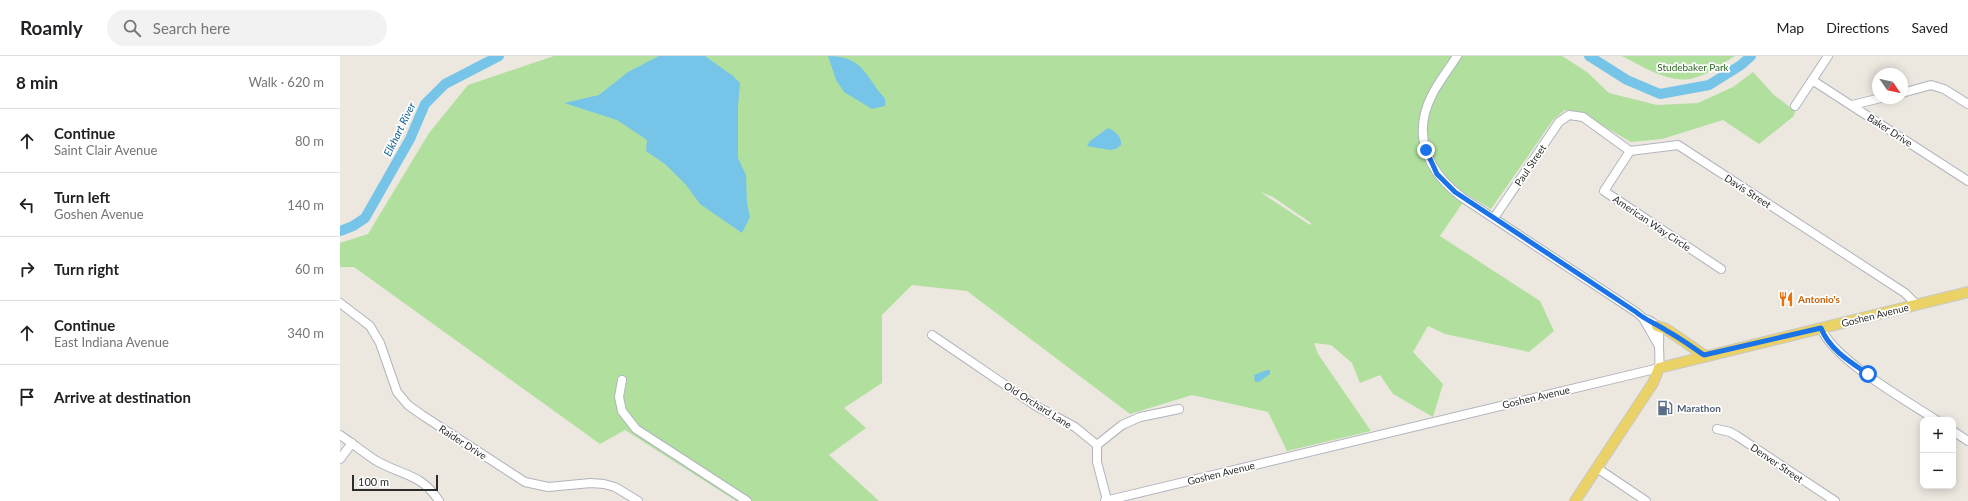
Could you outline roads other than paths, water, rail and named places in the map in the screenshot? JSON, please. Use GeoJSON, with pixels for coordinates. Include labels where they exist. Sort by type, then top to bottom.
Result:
{"type":"FeatureCollection","features":[{"type":"Feature","properties":{"kind":"main road","name":"Goshen Avenue"},"geometry":{"type":"LineString","coordinates":[[1659,368],[1704,355],[1968,292]]}},
{"type":"Feature","properties":{"kind":"main road"},"geometry":{"type":"LineString","coordinates":[[1657,326],[1666,329],[1704,355]]}},
{"type":"Feature","properties":{"kind":"main road"},"geometry":{"type":"LineString","coordinates":[[1575,501],[1653,383],[1659,368]]}},
{"type":"Feature","properties":{"kind":"street"},"geometry":{"type":"LineString","coordinates":[[1457,56],[1432,95],[1426,112],[1423,138],[1426,150],[1437,174],[1447,185],[1463,198],[1657,326],[1661,334],[1659,346],[1659,368]]}},
{"type":"Feature","properties":{"kind":"street"},"geometry":{"type":"LineString","coordinates":[[1795,106],[1828,56]]}},
{"type":"Feature","properties":{"kind":"street","name":"Baker Drive"},"geometry":{"type":"LineString","coordinates":[[1812,80],[1968,181]]}},
{"type":"Feature","properties":{"kind":"street"},"geometry":{"type":"LineString","coordinates":[[1908,91],[1931,85],[1944,89],[1968,104]]}},
{"type":"Feature","properties":{"kind":"street"},"geometry":{"type":"LineString","coordinates":[[1852,105],[1872,100]]}},
{"type":"Feature","properties":{"kind":"street","name":"Paul Street"},"geometry":{"type":"LineString","coordinates":[[1494,218],[1559,122],[1569,115],[1583,117],[1630,151]]}},
{"type":"Feature","properties":{"kind":"street","name":"Davis Street"},"geometry":{"type":"LineString","coordinates":[[1630,151],[1678,145],[1905,293],[1916,304]]}},
{"type":"Feature","properties":{"kind":"street","name":"American Way Circle"},"geometry":{"type":"LineString","coordinates":[[1630,151],[1604,191],[1721,270]]}},
{"type":"Feature","properties":{"kind":"street","name":"Raider Drive"},"geometry":{"type":"LineString","coordinates":[[340,303],[370,326],[380,343],[397,392],[408,405],[422,415],[525,482],[548,487],[591,482],[604,484],[619,489],[638,501]]}},
{"type":"Feature","properties":{"kind":"street"},"geometry":{"type":"LineString","coordinates":[[1643,318],[1659,346]]}},
{"type":"Feature","properties":{"kind":"street"},"geometry":{"type":"LineString","coordinates":[[1821,328],[1830,344],[1851,362],[1932,417]]}},
{"type":"Feature","properties":{"kind":"street","name":"Old Orchard Lane"},"geometry":{"type":"LineString","coordinates":[[932,335],[1036,406],[1074,427],[1097,445]]}},
{"type":"Feature","properties":{"kind":"street","name":"Goshen Avenue"},"geometry":{"type":"LineString","coordinates":[[1106,501],[1659,368]]}},
{"type":"Feature","properties":{"kind":"street"},"geometry":{"type":"LineString","coordinates":[[622,380],[619,397],[622,412],[636,429],[747,501]]}},
{"type":"Feature","properties":{"kind":"street"},"geometry":{"type":"LineString","coordinates":[[1106,501],[1097,462],[1097,445],[1122,424],[1140,417],[1179,409]]}},
{"type":"Feature","properties":{"kind":"street","name":"Denver Street"},"geometry":{"type":"LineString","coordinates":[[1717,429],[1724,430],[1737,436],[1835,501]]}},
{"type":"Feature","properties":{"kind":"street"},"geometry":{"type":"LineString","coordinates":[[1956,433],[1968,441]]}},
{"type":"Feature","properties":{"kind":"street"},"geometry":{"type":"LineString","coordinates":[[340,435],[375,460],[396,471],[419,479],[433,491],[439,501]]}},
{"type":"Feature","properties":{"kind":"street"},"geometry":{"type":"LineString","coordinates":[[340,460],[352,443]]}},
{"type":"Feature","properties":{"kind":"street"},"geometry":{"type":"LineString","coordinates":[[1597,468],[1646,501]]}},
{"type":"Feature","properties":{"kind":"water"},"geometry":{"type":"Polygon","coordinates":[[[659,56],[705,56],[733,76],[740,83],[738,106],[738,158],[746,175],[747,203],[750,217],[742,233],[700,204],[686,185],[665,164],[646,151],[647,140],[617,120],[564,103],[599,95],[628,72],[659,56]]]}},
{"type":"Feature","properties":{"kind":"water"},"geometry":{"type":"Polygon","coordinates":[[[828,56],[847,59],[860,66],[884,97],[885,106],[872,109],[844,92],[836,80],[828,56]]]}},
{"type":"Feature","properties":{"kind":"water"},"geometry":{"type":"Polygon","coordinates":[[[1108,128],[1118,134],[1121,145],[1116,149],[1110,150],[1087,146],[1090,141],[1108,128]]]}},
{"type":"Feature","properties":{"kind":"water"},"geometry":{"type":"Polygon","coordinates":[[[1270,370],[1270,374],[1259,382],[1255,382],[1254,375],[1270,370]]]}},
{"type":"Feature","properties":{"kind":"waterway","name":"Elkhart River"},"geometry":{"type":"LineString","coordinates":[[340,231],[353,226],[365,218],[410,139],[425,104],[445,84],[499,56]]}},
{"type":"Feature","properties":{"kind":"waterway","name":"Elkhart River"},"geometry":{"type":"LineString","coordinates":[[1589,56],[1627,80],[1660,94],[1709,85],[1741,65],[1751,56]]}},
{"type":"Feature","properties":{"kind":"place","name":"Antonio's"},"geometry":{"type":"Point","coordinates":[1786,299]}},
{"type":"Feature","properties":{"kind":"place","name":"Marathon"},"geometry":{"type":"Point","coordinates":[1665,408]}},
{"type":"Feature","properties":{"kind":"park label","name":"Studebaker Park"},"geometry":{"type":"Point","coordinates":[1693,67]}}]}
